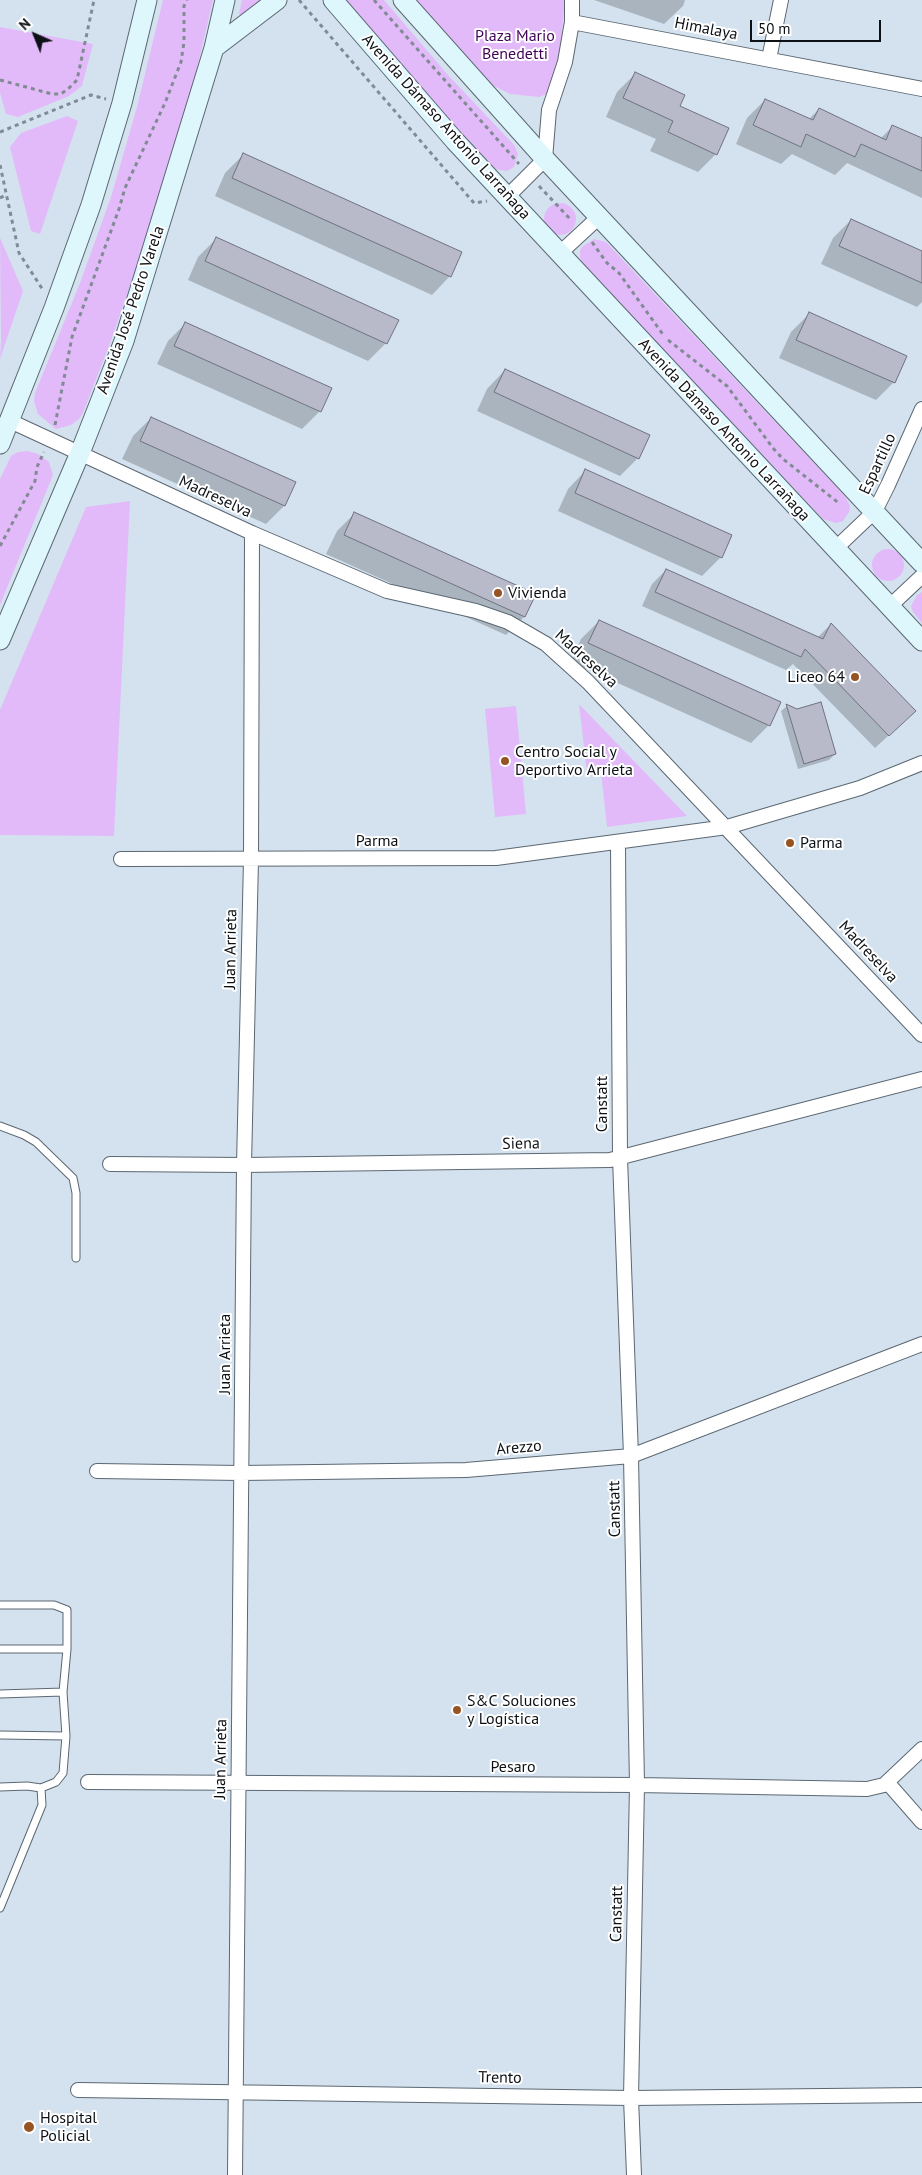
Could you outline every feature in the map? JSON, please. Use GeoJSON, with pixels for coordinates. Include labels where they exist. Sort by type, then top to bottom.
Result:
{"type":"FeatureCollection","features":[{"type":"Feature","properties":{"kind":"street"},"geometry":{"type":"LineString","coordinates":[[0,444],[54,308],[91,205],[122,102],[147,0]]}},
{"type":"Feature","properties":{"kind":"street","name":"Avenida José Pedro Varela"},"geometry":{"type":"LineString","coordinates":[[0,640],[80,453],[124,341],[214,48],[225,0]]}},
{"type":"Feature","properties":{"kind":"street"},"geometry":{"type":"LineString","coordinates":[[214,48],[277,0]]}},
{"type":"Feature","properties":{"kind":"street","name":"Avenida Dámaso Antonio Larrañaga"},"geometry":{"type":"LineString","coordinates":[[333,0],[455,141],[922,641]]}},
{"type":"Feature","properties":{"kind":"street"},"geometry":{"type":"LineString","coordinates":[[403,0],[545,159],[922,563]]}},
{"type":"Feature","properties":{"kind":"street"},"geometry":{"type":"LineString","coordinates":[[507,197],[545,159],[549,110],[565,62],[572,22],[572,0]]}},
{"type":"Feature","properties":{"kind":"street"},"geometry":{"type":"LineString","coordinates":[[769,59],[780,0]]}},
{"type":"Feature","properties":{"kind":"street","name":"Himalaya"},"geometry":{"type":"LineString","coordinates":[[572,22],[922,89]]}},
{"type":"Feature","properties":{"kind":"street"},"geometry":{"type":"LineString","coordinates":[[560,254],[599,217]]}},
{"type":"Feature","properties":{"kind":"street","name":"Espartillo"},"geometry":{"type":"LineString","coordinates":[[835,549],[874,511],[888,486],[922,409]]}},
{"type":"Feature","properties":{"kind":"street","name":"Madreselva"},"geometry":{"type":"LineString","coordinates":[[10,421],[252,533],[387,590],[476,611],[508,622],[546,644],[588,682],[922,1035]]}},
{"type":"Feature","properties":{"kind":"street","name":"Juan Arrieta"},"geometry":{"type":"LineString","coordinates":[[235,2175],[244,1165],[251,860],[252,533]]}},
{"type":"Feature","properties":{"kind":"street"},"geometry":{"type":"LineString","coordinates":[[889,607],[922,576]]}},
{"type":"Feature","properties":{"kind":"street","name":"Parma"},"geometry":{"type":"LineString","coordinates":[[121,859],[496,858],[726,827],[860,788],[922,763]]}},
{"type":"Feature","properties":{"kind":"street","name":"Canstatt"},"geometry":{"type":"LineString","coordinates":[[618,843],[620,1158],[631,1456],[637,1785],[631,2098],[634,2175]]}},
{"type":"Feature","properties":{"kind":"street","name":"Siena"},"geometry":{"type":"LineString","coordinates":[[110,1164],[244,1165],[610,1160],[922,1079]]}},
{"type":"Feature","properties":{"kind":"street","name":"Arezzo"},"geometry":{"type":"LineString","coordinates":[[97,1471],[241,1473],[466,1470],[631,1456],[922,1344]]}},
{"type":"Feature","properties":{"kind":"street","name":"Pesaro"},"geometry":{"type":"LineString","coordinates":[[88,1782],[637,1785],[867,1789],[877,1788],[887,1782],[922,1749]]}},
{"type":"Feature","properties":{"kind":"street"},"geometry":{"type":"LineString","coordinates":[[887,1782],[922,1822]]}},
{"type":"Feature","properties":{"kind":"street","name":"Trento"},"geometry":{"type":"LineString","coordinates":[[78,2090],[631,2098],[922,2094]]}},
{"type":"Feature","properties":{"kind":"lane"},"geometry":{"type":"LineString","coordinates":[[0,1126],[24,1134],[36,1142],[74,1178],[76,1193],[76,1258]]}},
{"type":"Feature","properties":{"kind":"lane"},"geometry":{"type":"LineString","coordinates":[[0,1604],[54,1605],[68,1610],[63,1692],[66,1736],[63,1773],[56,1782],[41,1788],[27,1786],[0,1787]]}},
{"type":"Feature","properties":{"kind":"lane"},"geometry":{"type":"LineString","coordinates":[[0,1649],[67,1649]]}},
{"type":"Feature","properties":{"kind":"lane"},"geometry":{"type":"LineString","coordinates":[[0,1694],[63,1692]]}},
{"type":"Feature","properties":{"kind":"lane"},"geometry":{"type":"LineString","coordinates":[[0,1735],[66,1736]]}},
{"type":"Feature","properties":{"kind":"lane"},"geometry":{"type":"LineString","coordinates":[[0,1908],[42,1804],[41,1788]]}},
{"type":"Feature","properties":{"kind":"path"},"geometry":{"type":"LineString","coordinates":[[0,80],[52,94],[61,94],[69,88],[77,80],[94,0]]}},
{"type":"Feature","properties":{"kind":"path"},"geometry":{"type":"LineString","coordinates":[[0,546],[35,481],[37,467],[56,423],[72,337],[125,188],[165,103],[180,62],[184,42],[184,6],[187,0]]}},
{"type":"Feature","properties":{"kind":"path"},"geometry":{"type":"LineString","coordinates":[[299,0],[474,203],[507,197]]}},
{"type":"Feature","properties":{"kind":"path"},"geometry":{"type":"LineString","coordinates":[[374,0],[529,175],[583,232],[607,263],[619,272],[666,339],[728,386],[778,453],[838,502],[860,524]]}},
{"type":"Feature","properties":{"kind":"path"},"geometry":{"type":"LineString","coordinates":[[0,132],[91,95],[122,102]]}},
{"type":"Feature","properties":{"kind":"path"},"geometry":{"type":"LineString","coordinates":[[0,165],[19,253],[54,308]]}},
{"type":"Feature","properties":{"kind":"path"},"geometry":{"type":"LineString","coordinates":[[0,198],[6,195]]}},
{"type":"Feature","properties":{"kind":"green space"},"geometry":{"type":"Polygon","coordinates":[[[163,0],[213,0],[187,111],[149,232],[83,413],[71,425],[56,429],[38,414],[34,401],[35,393],[80,283],[111,197],[137,107],[163,0]]]}},
{"type":"Feature","properties":{"kind":"green space"},"geometry":{"type":"Polygon","coordinates":[[[242,0],[263,0],[241,16],[239,13],[242,0]]]}},
{"type":"Feature","properties":{"kind":"green space"},"geometry":{"type":"Polygon","coordinates":[[[344,0],[384,0],[448,75],[514,145],[518,154],[514,167],[507,171],[494,169],[451,125],[344,0]]]}},
{"type":"Feature","properties":{"kind":"green space","name":"Plaza Mario Benedetti"},"geometry":{"type":"Polygon","coordinates":[[[415,0],[565,0],[560,52],[547,94],[539,97],[510,94],[490,84],[415,0]]]}},
{"type":"Feature","properties":{"kind":"green space"},"geometry":{"type":"Polygon","coordinates":[[[0,27],[93,44],[82,86],[69,96],[18,117],[6,114],[0,93],[0,27]]]}},
{"type":"Feature","properties":{"kind":"green space"},"geometry":{"type":"Polygon","coordinates":[[[67,116],[78,121],[40,234],[31,231],[10,147],[21,133],[67,116]]]}},
{"type":"Feature","properties":{"kind":"green space"},"geometry":{"type":"Polygon","coordinates":[[[560,203],[571,208],[576,219],[571,230],[560,235],[549,230],[544,219],[549,208],[560,203]]]}},
{"type":"Feature","properties":{"kind":"green space"},"geometry":{"type":"Polygon","coordinates":[[[0,238],[23,291],[0,359],[1,340],[0,238]]]}},
{"type":"Feature","properties":{"kind":"green space"},"geometry":{"type":"Polygon","coordinates":[[[594,239],[606,242],[845,496],[850,506],[849,512],[843,521],[836,523],[823,519],[584,267],[580,251],[582,247],[594,239]]]}},
{"type":"Feature","properties":{"kind":"green space"},"geometry":{"type":"Polygon","coordinates":[[[27,451],[38,454],[49,462],[53,475],[0,605],[0,479],[11,456],[18,452],[27,451]]]}},
{"type":"Feature","properties":{"kind":"green space"},"geometry":{"type":"Polygon","coordinates":[[[130,501],[114,836],[0,835],[0,710],[86,507],[130,501]]]}},
{"type":"Feature","properties":{"kind":"green space"},"geometry":{"type":"Polygon","coordinates":[[[888,549],[894,550],[899,554],[903,559],[903,571],[899,576],[894,580],[888,581],[882,580],[877,576],[873,571],[872,565],[873,559],[877,554],[882,550],[888,549]]]}},
{"type":"Feature","properties":{"kind":"green space"},"geometry":{"type":"Polygon","coordinates":[[[922,592],[922,623],[913,612],[911,606],[917,595],[922,592]]]}},
{"type":"Feature","properties":{"kind":"green space"},"geometry":{"type":"Polygon","coordinates":[[[579,704],[687,816],[607,827],[601,772],[587,773],[579,704]]]}},
{"type":"Feature","properties":{"kind":"green space","name":"Centro Social y Deportivo Arrieta"},"geometry":{"type":"Polygon","coordinates":[[[516,706],[526,814],[495,817],[485,709],[516,706]]]}},
{"type":"Feature","properties":{"kind":"building"},"geometry":{"type":"Polygon","coordinates":[[[635,72],[685,95],[680,106],[729,128],[717,155],[668,132],[673,121],[623,98],[635,72]]]}},
{"type":"Feature","properties":{"kind":"building"},"geometry":{"type":"Polygon","coordinates":[[[765,99],[813,120],[819,108],[886,140],[892,125],[922,138],[922,171],[861,144],[855,157],[806,134],[801,147],[753,125],[765,99]]]}},
{"type":"Feature","properties":{"kind":"building"},"geometry":{"type":"Polygon","coordinates":[[[243,153],[462,252],[451,277],[232,178],[243,153]]]}},
{"type":"Feature","properties":{"kind":"building"},"geometry":{"type":"Polygon","coordinates":[[[851,219],[922,251],[922,283],[839,246],[851,219]]]}},
{"type":"Feature","properties":{"kind":"building"},"geometry":{"type":"Polygon","coordinates":[[[216,237],[399,320],[387,344],[205,261],[216,237]]]}},
{"type":"Feature","properties":{"kind":"building"},"geometry":{"type":"Polygon","coordinates":[[[809,312],[907,356],[895,383],[796,340],[809,312]]]}},
{"type":"Feature","properties":{"kind":"building"},"geometry":{"type":"Polygon","coordinates":[[[185,322],[332,388],[321,412],[174,346],[185,322]]]}},
{"type":"Feature","properties":{"kind":"building"},"geometry":{"type":"Polygon","coordinates":[[[505,369],[650,435],[639,459],[494,392],[505,369]]]}},
{"type":"Feature","properties":{"kind":"building"},"geometry":{"type":"Polygon","coordinates":[[[151,417],[296,482],[285,506],[140,441],[151,417]]]}},
{"type":"Feature","properties":{"kind":"building"},"geometry":{"type":"Polygon","coordinates":[[[585,469],[732,535],[722,558],[575,493],[585,469]]]}},
{"type":"Feature","properties":{"kind":"building"},"geometry":{"type":"Polygon","coordinates":[[[354,512],[536,594],[525,617],[344,535],[354,512]]]}},
{"type":"Feature","properties":{"kind":"building"},"geometry":{"type":"Polygon","coordinates":[[[666,569],[823,639],[831,623],[916,711],[889,736],[805,649],[801,657],[655,592],[666,569]]]}},
{"type":"Feature","properties":{"kind":"building"},"geometry":{"type":"Polygon","coordinates":[[[599,620],[781,702],[770,726],[588,643],[599,620]]]}},
{"type":"Feature","properties":{"kind":"building"},"geometry":{"type":"Polygon","coordinates":[[[821,702],[836,754],[804,764],[786,704],[797,709],[821,702]]]}},
{"type":"Feature","properties":{"kind":"place","name":"Vivienda"},"geometry":{"type":"Point","coordinates":[498,593]}},
{"type":"Feature","properties":{"kind":"place","name":"Liceo 64"},"geometry":{"type":"Point","coordinates":[855,677]}},
{"type":"Feature","properties":{"kind":"place","name":"Centro Social y Deportivo Arrieta"},"geometry":{"type":"Point","coordinates":[505,761]}},
{"type":"Feature","properties":{"kind":"place","name":"Parma"},"geometry":{"type":"Point","coordinates":[790,843]}},
{"type":"Feature","properties":{"kind":"place","name":"S&C Soluciones y Logística"},"geometry":{"type":"Point","coordinates":[457,1710]}},
{"type":"Feature","properties":{"kind":"place","name":"Hospital Policial"},"geometry":{"type":"Point","coordinates":[29,2127]}}]}
